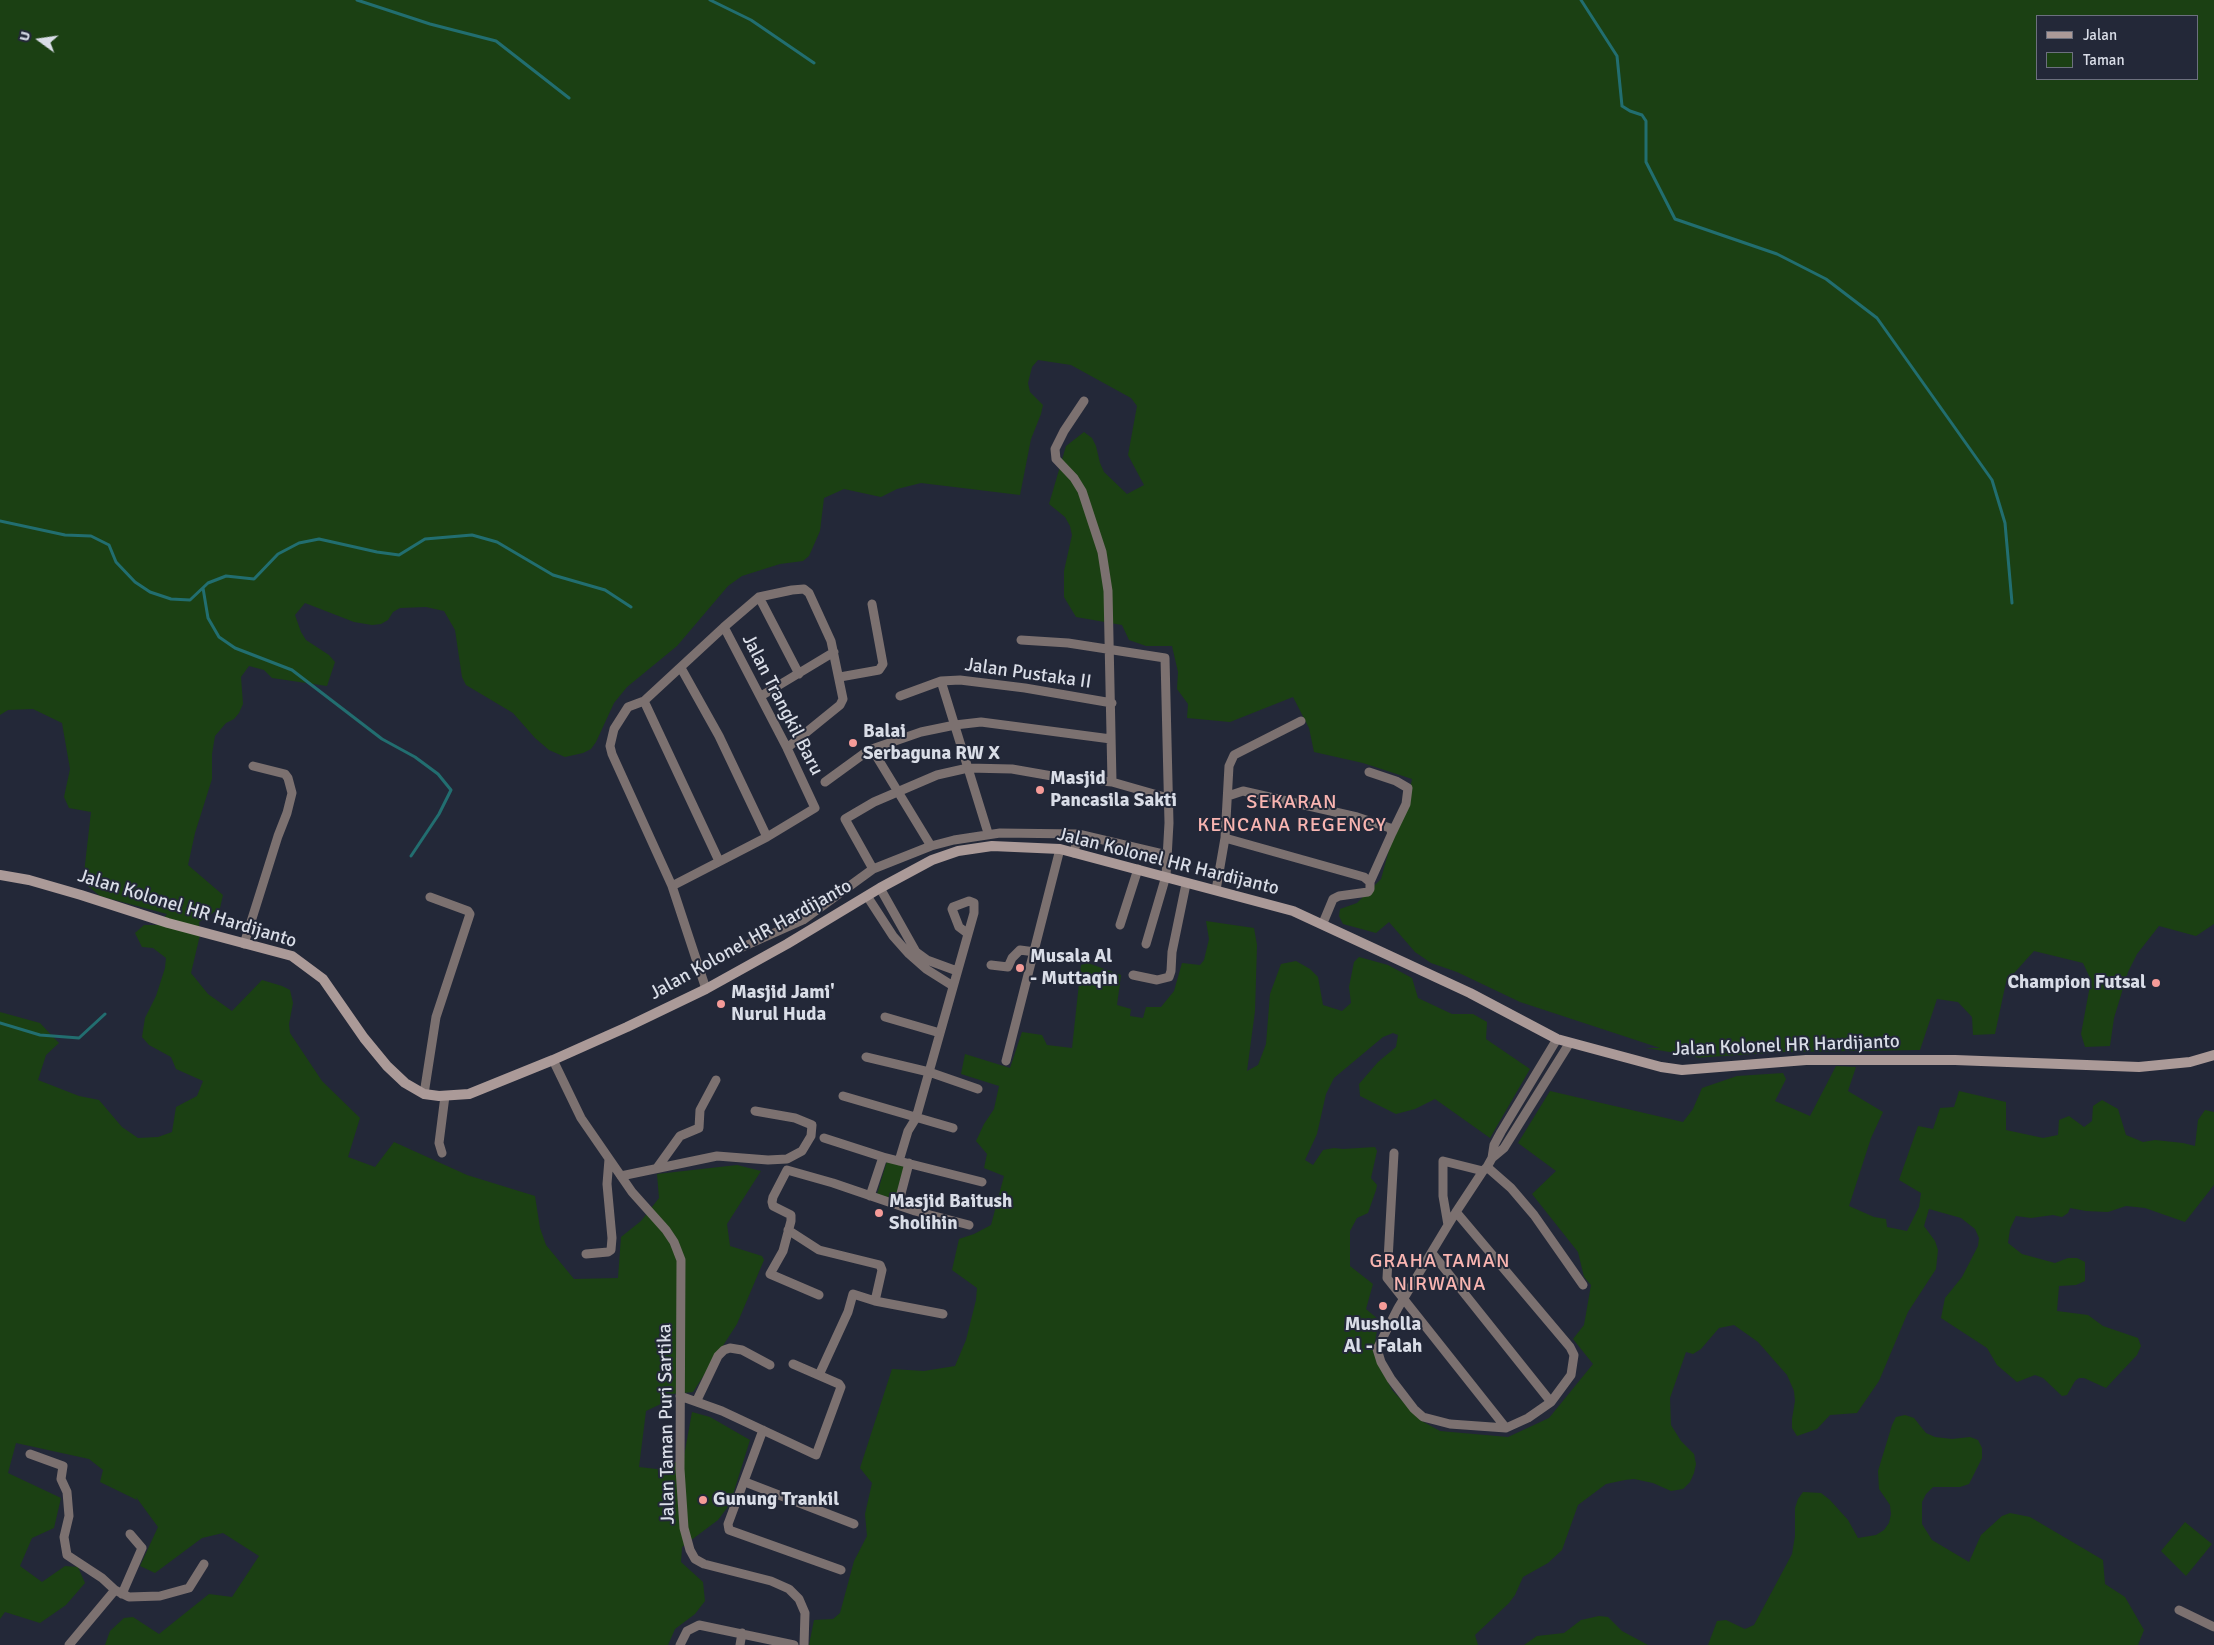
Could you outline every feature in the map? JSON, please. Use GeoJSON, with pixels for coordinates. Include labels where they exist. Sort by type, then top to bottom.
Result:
{"type":"FeatureCollection","features":[{"type":"Feature","properties":{"kind":"main road","name":"Jalan Kolonel HR Hardijanto"},"geometry":{"type":"LineString","coordinates":[[0,875],[29,880],[81,894],[168,923],[292,956],[323,979],[364,1038],[387,1066],[405,1083],[424,1094],[445,1096],[469,1094],[553,1060],[706,989],[932,860],[958,851],[992,846],[1060,849],[1293,911],[1323,923],[1470,993],[1557,1039],[1569,1044],[1661,1067],[1682,1070],[1806,1060],[1955,1060],[2139,1067],[2190,1062],[2214,1055]]}},
{"type":"Feature","properties":{"kind":"street"},"geometry":{"type":"LineString","coordinates":[[1084,401],[1064,431],[1055,449],[1056,458],[1074,478],[1082,491],[1102,552],[1108,591],[1112,703],[1112,782]]}},
{"type":"Feature","properties":{"kind":"street"},"geometry":{"type":"LineString","coordinates":[[724,626],[758,597],[792,590],[807,590],[832,641],[840,677],[842,699],[840,705],[787,748]]}},
{"type":"Feature","properties":{"kind":"street"},"geometry":{"type":"LineString","coordinates":[[758,597],[799,674]]}},
{"type":"Feature","properties":{"kind":"street"},"geometry":{"type":"LineString","coordinates":[[840,677],[879,670],[883,664],[872,604]]}},
{"type":"Feature","properties":{"kind":"street","name":"Jalan Trangkil Baru"},"geometry":{"type":"LineString","coordinates":[[672,886],[767,837],[815,808],[787,748],[724,626],[644,701],[628,707],[614,729],[611,750],[672,886],[706,989]]}},
{"type":"Feature","properties":{"kind":"street"},"geometry":{"type":"LineString","coordinates":[[1021,640],[1068,643],[1164,658],[1168,798],[1166,876],[1146,944]]}},
{"type":"Feature","properties":{"kind":"street"},"geometry":{"type":"LineString","coordinates":[[761,696],[834,652]]}},
{"type":"Feature","properties":{"kind":"street"},"geometry":{"type":"LineString","coordinates":[[681,668],[719,736],[767,837]]}},
{"type":"Feature","properties":{"kind":"street"},"geometry":{"type":"LineString","coordinates":[[900,696],[941,681],[988,833]]}},
{"type":"Feature","properties":{"kind":"street","name":"Jalan Pustaka II"},"geometry":{"type":"LineString","coordinates":[[941,681],[981,682],[1112,703]]}},
{"type":"Feature","properties":{"kind":"street"},"geometry":{"type":"LineString","coordinates":[[644,701],[719,861]]}},
{"type":"Feature","properties":{"kind":"street"},"geometry":{"type":"LineString","coordinates":[[1216,890],[1225,838],[1229,766],[1234,754],[1301,721]]}},
{"type":"Feature","properties":{"kind":"street"},"geometry":{"type":"LineString","coordinates":[[824,782],[872,749],[921,732],[955,725],[981,722],[1111,739]]}},
{"type":"Feature","properties":{"kind":"street"},"geometry":{"type":"LineString","coordinates":[[872,749],[899,790],[931,846]]}},
{"type":"Feature","properties":{"kind":"street"},"geometry":{"type":"LineString","coordinates":[[244,944],[278,836],[288,813],[292,793],[285,774],[253,766]]}},
{"type":"Feature","properties":{"kind":"street"},"geometry":{"type":"LineString","coordinates":[[873,869],[845,819],[899,790],[937,775],[968,768],[1012,769],[1052,776],[1112,782],[1168,798]]}},
{"type":"Feature","properties":{"kind":"street"},"geometry":{"type":"LineString","coordinates":[[1323,923],[1333,899],[1339,896],[1368,892],[1370,882],[1406,804],[1408,788],[1396,781],[1369,772]]}},
{"type":"Feature","properties":{"kind":"street"},"geometry":{"type":"LineString","coordinates":[[1228,796],[1243,791],[1357,817],[1390,828],[1392,833]]}},
{"type":"Feature","properties":{"kind":"street"},"geometry":{"type":"LineString","coordinates":[[698,967],[803,920],[873,869],[931,846],[954,840],[988,833],[1078,834],[1167,855]]}},
{"type":"Feature","properties":{"kind":"street"},"geometry":{"type":"LineString","coordinates":[[1074,853],[1078,834]]}},
{"type":"Feature","properties":{"kind":"street"},"geometry":{"type":"LineString","coordinates":[[1225,838],[1364,878],[1370,882]]}},
{"type":"Feature","properties":{"kind":"street"},"geometry":{"type":"LineString","coordinates":[[954,840],[958,851]]}},
{"type":"Feature","properties":{"kind":"street"},"geometry":{"type":"LineString","coordinates":[[1006,1061],[1060,849]]}},
{"type":"Feature","properties":{"kind":"street"},"geometry":{"type":"LineString","coordinates":[[1120,925],[1138,869]]}},
{"type":"Feature","properties":{"kind":"street"},"geometry":{"type":"LineString","coordinates":[[1133,975],[1157,980],[1169,977],[1172,952],[1186,884]]}},
{"type":"Feature","properties":{"kind":"street"},"geometry":{"type":"LineString","coordinates":[[880,888],[916,952],[928,965],[957,971]]}},
{"type":"Feature","properties":{"kind":"street"},"geometry":{"type":"LineString","coordinates":[[867,896],[893,936],[953,986]]}},
{"type":"Feature","properties":{"kind":"street"},"geometry":{"type":"LineString","coordinates":[[424,1094],[436,1017],[470,914],[468,911],[430,897]]}},
{"type":"Feature","properties":{"kind":"street"},"geometry":{"type":"LineString","coordinates":[[899,1161],[908,1131],[916,1118],[967,932]]}},
{"type":"Feature","properties":{"kind":"street"},"geometry":{"type":"LineString","coordinates":[[991,965],[1008,967],[1012,958],[1020,950],[1035,952]]}},
{"type":"Feature","properties":{"kind":"street"},"geometry":{"type":"LineString","coordinates":[[885,1017],[940,1033]]}},
{"type":"Feature","properties":{"kind":"street"},"geometry":{"type":"LineString","coordinates":[[1492,1158],[1494,1146],[1557,1039]]}},
{"type":"Feature","properties":{"kind":"street"},"geometry":{"type":"LineString","coordinates":[[1456,1212],[1570,1347],[1574,1355],[1571,1375],[1551,1402],[1528,1418],[1506,1428],[1450,1424],[1424,1417],[1414,1409],[1391,1379],[1381,1362],[1377,1349],[1404,1298],[1456,1212],[1492,1158],[1504,1148],[1569,1044]]}},
{"type":"Feature","properties":{"kind":"street"},"geometry":{"type":"LineString","coordinates":[[866,1057],[929,1072],[978,1089]]}},
{"type":"Feature","properties":{"kind":"street","name":"Jalan Taman Puri Sartika"},"geometry":{"type":"LineString","coordinates":[[553,1060],[581,1118],[632,1192],[666,1230],[674,1242],[681,1260],[680,1469],[684,1528],[690,1550],[695,1559],[704,1564],[771,1581],[789,1589],[799,1599],[805,1613],[804,1645]]}},
{"type":"Feature","properties":{"kind":"street"},"geometry":{"type":"LineString","coordinates":[[657,1168],[680,1136],[699,1128],[700,1110],[716,1080]]}},
{"type":"Feature","properties":{"kind":"street"},"geometry":{"type":"LineString","coordinates":[[442,1152],[439,1143],[445,1096]]}},
{"type":"Feature","properties":{"kind":"street"},"geometry":{"type":"LineString","coordinates":[[843,1096],[952,1128]]}},
{"type":"Feature","properties":{"kind":"street"},"geometry":{"type":"LineString","coordinates":[[621,1176],[717,1156],[768,1160],[787,1159],[802,1151],[811,1136],[812,1125],[795,1118],[755,1110]]}},
{"type":"Feature","properties":{"kind":"street"},"geometry":{"type":"LineString","coordinates":[[1513,1113],[1523,1119]]}},
{"type":"Feature","properties":{"kind":"street"},"geometry":{"type":"LineString","coordinates":[[824,1138],[883,1157],[982,1182]]}},
{"type":"Feature","properties":{"kind":"street"},"geometry":{"type":"LineString","coordinates":[[1394,1153],[1386,1276],[1506,1428]]}},
{"type":"Feature","properties":{"kind":"street"},"geometry":{"type":"LineString","coordinates":[[870,1196],[883,1157]]}},
{"type":"Feature","properties":{"kind":"street"},"geometry":{"type":"LineString","coordinates":[[586,1254],[608,1252],[611,1250],[612,1238],[606,1184],[609,1159]]}},
{"type":"Feature","properties":{"kind":"street"},"geometry":{"type":"LineString","coordinates":[[1448,1225],[1443,1196],[1443,1161],[1485,1169],[1511,1188],[1534,1215],[1583,1285]]}},
{"type":"Feature","properties":{"kind":"street"},"geometry":{"type":"LineString","coordinates":[[898,1205],[909,1163]]}},
{"type":"Feature","properties":{"kind":"street"},"geometry":{"type":"LineString","coordinates":[[819,1295],[770,1274],[783,1251],[791,1215],[773,1206],[772,1202],[772,1197],[787,1170],[915,1212],[969,1226]]}},
{"type":"Feature","properties":{"kind":"street"},"geometry":{"type":"LineString","coordinates":[[788,1230],[819,1250],[880,1265],[882,1270],[875,1302]]}},
{"type":"Feature","properties":{"kind":"street"},"geometry":{"type":"LineString","coordinates":[[1432,1253],[1551,1402]]}},
{"type":"Feature","properties":{"kind":"street"},"geometry":{"type":"LineString","coordinates":[[819,1375],[848,1312],[854,1294],[875,1302],[943,1314]]}},
{"type":"Feature","properties":{"kind":"street"},"geometry":{"type":"LineString","coordinates":[[697,1400],[718,1356],[724,1350],[730,1348],[742,1350],[770,1365]]}},
{"type":"Feature","properties":{"kind":"street"},"geometry":{"type":"LineString","coordinates":[[680,1396],[697,1400],[816,1455],[841,1387],[839,1384],[793,1364]]}},
{"type":"Feature","properties":{"kind":"street"},"geometry":{"type":"LineString","coordinates":[[762,1430],[745,1482],[728,1524],[729,1530],[841,1570]]}},
{"type":"Feature","properties":{"kind":"street"},"geometry":{"type":"LineString","coordinates":[[30,1454],[63,1466],[61,1479],[67,1492],[69,1516],[64,1537],[67,1555],[102,1578],[118,1592],[129,1597],[160,1596],[189,1588],[204,1564]]}},
{"type":"Feature","properties":{"kind":"street"},"geometry":{"type":"LineString","coordinates":[[745,1482],[854,1524]]}},
{"type":"Feature","properties":{"kind":"street"},"geometry":{"type":"LineString","coordinates":[[69,1645],[118,1592],[142,1548],[130,1534]]}},
{"type":"Feature","properties":{"kind":"street"},"geometry":{"type":"LineString","coordinates":[[2179,1610],[2214,1627]]}},
{"type":"Feature","properties":{"kind":"street"},"geometry":{"type":"LineString","coordinates":[[680,1645],[687,1631],[699,1625],[794,1645]]}},
{"type":"Feature","properties":{"kind":"street"},"geometry":{"type":"LineString","coordinates":[[740,1645],[742,1633]]}},
{"type":"Feature","properties":{"kind":"green space"},"geometry":{"type":"Polygon","coordinates":[[[0,0],[2214,0],[2214,924],[2196,936],[2159,926],[2137,954],[2128,972],[2114,1018],[2110,1046],[2085,1047],[2081,1034],[2091,980],[2083,963],[2034,951],[2006,982],[1995,1034],[1973,1035],[1972,1017],[1958,1002],[1937,999],[1920,1050],[1784,1052],[1694,1058],[1699,1057],[1646,1048],[1660,1048],[1520,1002],[1457,972],[1431,963],[1415,952],[1389,922],[1376,933],[1343,924],[1339,916],[1340,909],[1357,903],[1381,879],[1395,828],[1407,806],[1412,779],[1363,763],[1314,752],[1309,728],[1293,697],[1230,722],[1187,718],[1188,704],[1177,689],[1178,672],[1172,646],[1146,646],[1129,640],[1122,625],[1076,617],[1064,597],[1064,571],[1072,535],[1070,526],[1065,517],[1049,504],[1066,446],[1084,432],[1092,438],[1096,446],[1104,472],[1127,494],[1144,485],[1128,455],[1137,406],[1131,398],[1071,365],[1038,360],[1032,367],[1028,383],[1030,392],[1043,405],[1031,439],[1020,495],[921,483],[897,489],[881,497],[844,489],[824,498],[820,531],[809,556],[803,561],[780,564],[742,576],[728,586],[677,646],[627,687],[614,703],[596,742],[591,749],[583,753],[565,757],[549,750],[535,738],[513,713],[466,685],[462,677],[455,630],[444,611],[426,607],[400,608],[393,612],[388,620],[381,624],[372,625],[354,622],[305,603],[295,615],[301,632],[306,640],[329,655],[335,662],[327,686],[272,678],[264,670],[249,666],[241,677],[243,704],[239,713],[234,719],[226,723],[215,736],[212,754],[212,779],[195,833],[188,865],[223,895],[220,908],[199,922],[200,935],[191,973],[208,994],[232,1011],[262,980],[290,990],[293,1003],[289,1024],[290,1033],[322,1081],[360,1118],[348,1157],[375,1167],[394,1142],[467,1175],[535,1196],[540,1228],[546,1245],[574,1279],[618,1278],[621,1237],[641,1221],[659,1198],[657,1174],[737,1165],[761,1171],[727,1224],[730,1246],[762,1256],[764,1260],[737,1324],[693,1392],[672,1394],[667,1401],[646,1411],[639,1467],[665,1470],[684,1456],[692,1412],[710,1417],[750,1440],[730,1504],[718,1520],[682,1547],[681,1562],[703,1582],[705,1601],[695,1614],[675,1629],[668,1645],[105,1645],[110,1631],[124,1618],[133,1617],[159,1634],[209,1594],[232,1597],[259,1556],[223,1533],[202,1538],[155,1573],[140,1566],[158,1527],[136,1497],[137,1500],[100,1482],[103,1470],[89,1459],[16,1443],[8,1473],[61,1498],[54,1528],[32,1538],[20,1566],[42,1582],[65,1566],[78,1567],[85,1583],[66,1605],[40,1623],[5,1612],[0,1619],[0,1012],[40,1023],[59,1043],[46,1055],[38,1080],[79,1096],[99,1100],[122,1127],[138,1138],[158,1137],[172,1132],[176,1107],[197,1096],[203,1081],[176,1069],[171,1057],[149,1045],[142,1037],[145,1018],[156,996],[165,968],[166,958],[153,948],[142,947],[135,933],[144,925],[158,925],[167,914],[100,896],[83,882],[91,812],[69,808],[64,797],[70,769],[62,723],[33,709],[8,710],[0,715],[0,0]]]}},
{"type":"Feature","properties":{"kind":"green space"},"geometry":{"type":"Polygon","coordinates":[[[1206,921],[1254,928],[1257,945],[1255,1011],[1247,1071],[1258,1065],[1266,1044],[1270,994],[1281,964],[1296,961],[1310,969],[1318,977],[1323,1005],[1342,1011],[1351,1003],[1349,987],[1354,962],[1359,957],[1388,965],[1412,978],[1418,998],[1452,1014],[1473,1014],[1487,1022],[1486,1039],[1530,1069],[1490,1138],[1435,1099],[1415,1109],[1396,1114],[1360,1096],[1359,1084],[1378,1062],[1396,1047],[1398,1035],[1393,1033],[1383,1037],[1334,1078],[1326,1094],[1317,1134],[1305,1160],[1313,1165],[1323,1150],[1334,1148],[1375,1147],[1377,1151],[1371,1178],[1377,1185],[1376,1190],[1368,1213],[1357,1218],[1350,1231],[1350,1266],[1373,1284],[1366,1309],[1379,1320],[1373,1352],[1392,1390],[1420,1420],[1440,1431],[1508,1437],[1549,1418],[1593,1364],[1573,1339],[1584,1325],[1591,1285],[1584,1277],[1578,1252],[1532,1194],[1556,1171],[1518,1143],[1550,1091],[1683,1122],[1693,1109],[1702,1088],[1737,1076],[1783,1073],[1786,1079],[1775,1101],[1810,1116],[1836,1066],[1856,1067],[1848,1091],[1883,1112],[1871,1138],[1849,1206],[1874,1217],[1886,1219],[1887,1227],[1907,1231],[1919,1207],[1921,1193],[1899,1180],[1918,1126],[1933,1129],[1940,1108],[1954,1107],[1959,1091],[2006,1102],[2006,1130],[2043,1138],[2058,1135],[2059,1120],[2069,1116],[2084,1127],[2092,1121],[2093,1106],[2102,1100],[2118,1109],[2126,1135],[2143,1142],[2155,1140],[2195,1146],[2198,1120],[2205,1110],[2214,1112],[2214,1185],[2185,1222],[2145,1208],[2126,1206],[2108,1212],[2070,1208],[2068,1213],[2062,1217],[2053,1215],[2031,1218],[2016,1216],[2010,1229],[2008,1243],[2022,1254],[2055,1263],[2068,1258],[2077,1258],[2085,1262],[2085,1281],[2076,1285],[2059,1286],[2057,1311],[2088,1315],[2103,1326],[2138,1338],[2141,1346],[2137,1355],[2106,1388],[2084,1378],[2079,1378],[2075,1381],[2067,1395],[2062,1396],[2043,1378],[2035,1375],[2017,1382],[1997,1365],[1987,1348],[1941,1318],[1945,1298],[1962,1277],[1978,1246],[1979,1238],[1975,1229],[1961,1218],[1929,1209],[1924,1226],[1935,1241],[1938,1250],[1936,1269],[1908,1312],[1879,1381],[1857,1413],[1830,1415],[1817,1429],[1797,1436],[1792,1428],[1795,1401],[1794,1391],[1787,1375],[1758,1342],[1734,1325],[1719,1328],[1701,1349],[1693,1354],[1686,1352],[1670,1398],[1671,1425],[1681,1441],[1694,1454],[1696,1464],[1690,1482],[1683,1489],[1671,1491],[1653,1483],[1634,1479],[1625,1480],[1606,1484],[1578,1505],[1562,1550],[1548,1563],[1523,1577],[1509,1603],[1475,1635],[1478,1645],[809,1645],[814,1620],[833,1619],[840,1613],[854,1561],[867,1536],[865,1514],[872,1483],[860,1468],[892,1369],[924,1371],[955,1366],[966,1340],[976,1300],[977,1288],[952,1270],[959,1239],[991,1225],[1004,1176],[984,1168],[987,1154],[976,1141],[994,1109],[999,1086],[961,1074],[965,1054],[1010,1068],[1022,1032],[1042,1035],[1047,1045],[1072,1048],[1081,965],[1088,963],[1121,975],[1117,1005],[1131,1009],[1130,1016],[1143,1018],[1146,1007],[1161,1007],[1174,991],[1182,963],[1200,965],[1204,960],[1209,939],[1206,921]]]}},
{"type":"Feature","properties":{"kind":"green space"},"geometry":{"type":"Polygon","coordinates":[[[887,1161],[904,1166],[895,1199],[877,1194],[887,1161]]]}},
{"type":"Feature","properties":{"kind":"green space"},"geometry":{"type":"Polygon","coordinates":[[[1905,1415],[1914,1418],[1926,1433],[1935,1437],[1952,1439],[1970,1437],[1978,1440],[1982,1448],[1982,1458],[1969,1484],[1960,1487],[1933,1487],[1926,1494],[1922,1502],[1922,1524],[1932,1540],[1969,1562],[1981,1535],[2002,1516],[2010,1513],[2030,1517],[2103,1560],[2105,1584],[2125,1597],[2144,1630],[2138,1645],[1708,1645],[1717,1621],[1726,1620],[1745,1629],[1754,1625],[1792,1554],[1795,1536],[1795,1508],[1803,1492],[1821,1493],[1830,1500],[1848,1520],[1858,1538],[1876,1535],[1884,1530],[1889,1523],[1891,1514],[1890,1505],[1879,1489],[1878,1471],[1892,1425],[1896,1417],[1905,1415]]]}},
{"type":"Feature","properties":{"kind":"green space"},"geometry":{"type":"Polygon","coordinates":[[[2185,1522],[2212,1544],[2186,1576],[2161,1551],[2185,1522]]]}},
{"type":"Feature","properties":{"kind":"green space"},"geometry":{"type":"Polygon","coordinates":[[[1599,1616],[1608,1617],[1622,1631],[1648,1645],[1524,1645],[1537,1636],[1564,1633],[1581,1620],[1599,1616]]]}},
{"type":"Feature","properties":{"kind":"waterway"},"geometry":{"type":"LineString","coordinates":[[357,0],[430,24],[496,41],[569,98]]}},
{"type":"Feature","properties":{"kind":"waterway"},"geometry":{"type":"LineString","coordinates":[[710,0],[751,20],[814,63]]}},
{"type":"Feature","properties":{"kind":"waterway"},"geometry":{"type":"LineString","coordinates":[[1581,0],[1617,56],[1622,106],[1642,115],[1646,121],[1646,162],[1675,219],[1777,254],[1826,279],[1877,318],[1992,480],[2005,523],[2012,603]]}},
{"type":"Feature","properties":{"kind":"waterway"},"geometry":{"type":"LineString","coordinates":[[0,521],[65,535],[91,536],[109,545],[116,562],[135,582],[150,592],[171,599],[190,600],[208,583],[226,576],[254,579],[278,554],[299,543],[319,539],[399,555],[425,539],[472,535],[497,542],[553,575],[605,590],[631,607]]}},
{"type":"Feature","properties":{"kind":"waterway"},"geometry":{"type":"LineString","coordinates":[[203,588],[208,618],[219,637],[235,648],[292,670],[382,739],[415,757],[438,774],[451,790],[439,814],[411,856]]}},
{"type":"Feature","properties":{"kind":"waterway"},"geometry":{"type":"LineString","coordinates":[[0,1023],[40,1035],[79,1038],[105,1014]]}},
{"type":"Feature","properties":{"kind":"place","name":"Balai Serbaguna RW X"},"geometry":{"type":"Point","coordinates":[853,743]}},
{"type":"Feature","properties":{"kind":"place","name":"Masjid Pancasila Sakti"},"geometry":{"type":"Point","coordinates":[1040,790]}},
{"type":"Feature","properties":{"kind":"place","name":"Musala Al - Muttaqin"},"geometry":{"type":"Point","coordinates":[1020,968]}},
{"type":"Feature","properties":{"kind":"place","name":"Champion Futsal"},"geometry":{"type":"Point","coordinates":[2156,983]}},
{"type":"Feature","properties":{"kind":"place","name":"Masjid Jami' Nurul Huda"},"geometry":{"type":"Point","coordinates":[721,1004]}},
{"type":"Feature","properties":{"kind":"place","name":"Masjid Baitush Sholihin"},"geometry":{"type":"Point","coordinates":[879,1213]}},
{"type":"Feature","properties":{"kind":"place","name":"Musholla Al - Falah"},"geometry":{"type":"Point","coordinates":[1383,1306]}},
{"type":"Feature","properties":{"kind":"place","name":"Gunung Trankil"},"geometry":{"type":"Point","coordinates":[703,1500]}},
{"type":"Feature","properties":{"kind":"district","name":"SEKARAN KENCANA REGENCY"},"geometry":{"type":"Point","coordinates":[1292,814]}},
{"type":"Feature","properties":{"kind":"district","name":"GRAHA TAMAN NIRWANA"},"geometry":{"type":"Point","coordinates":[1440,1274]}}]}
